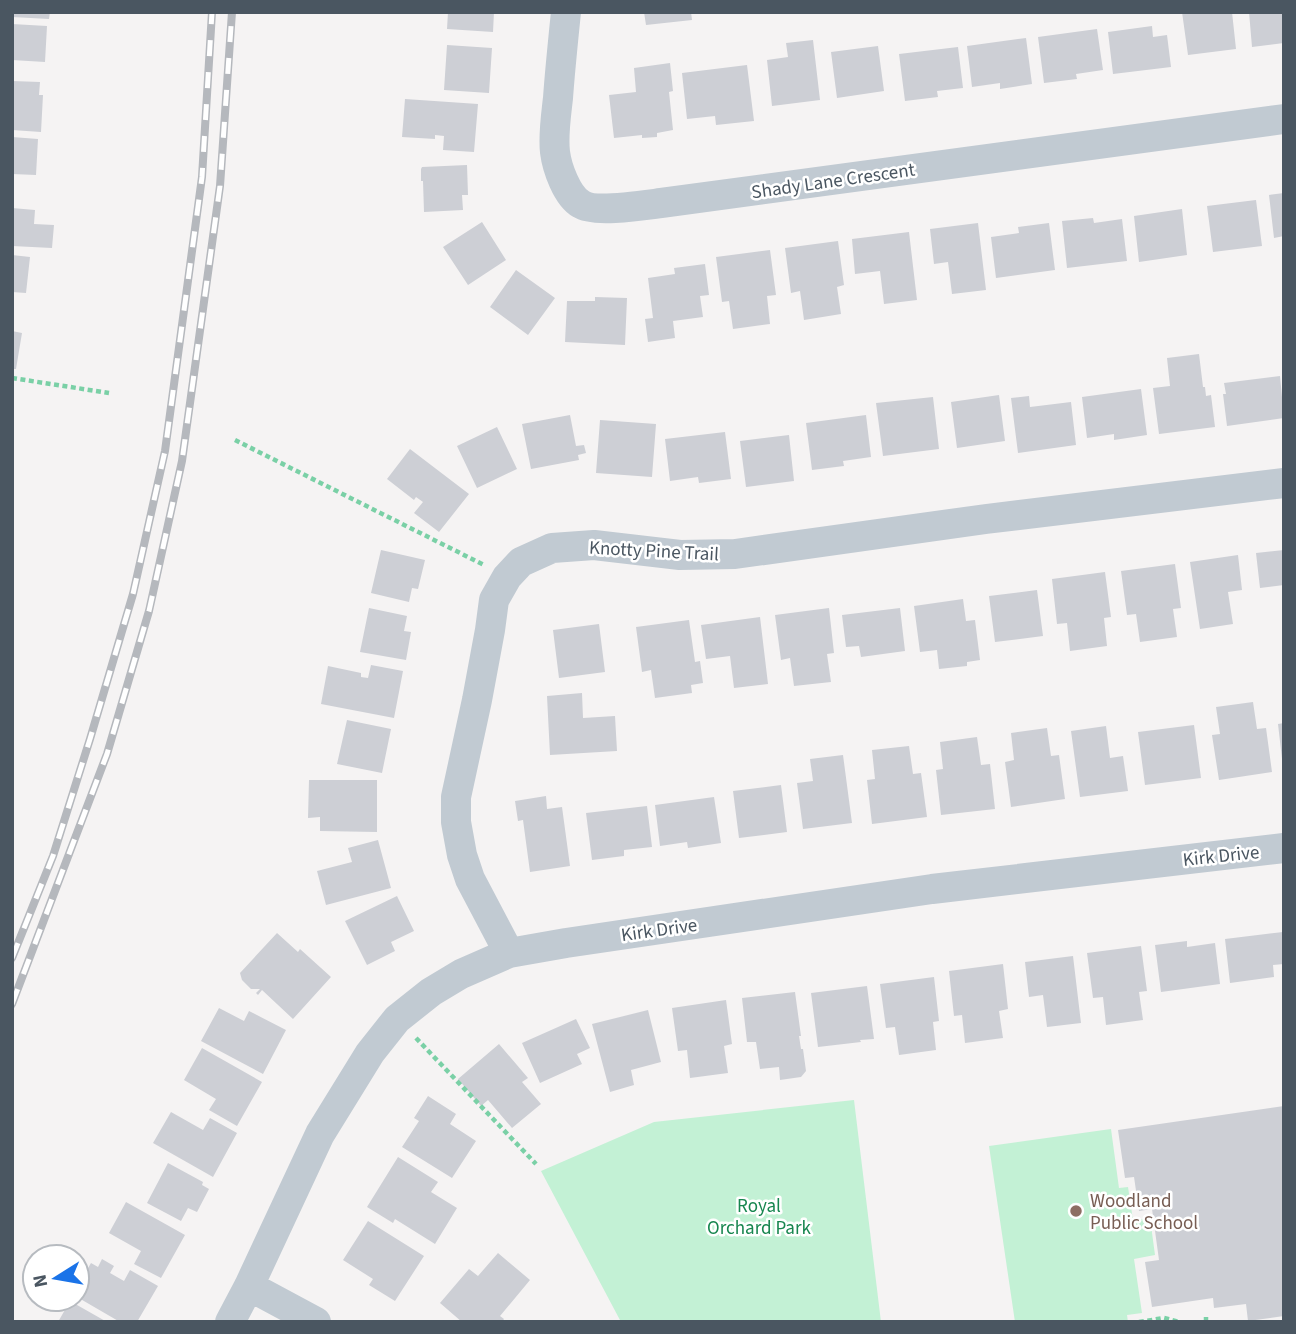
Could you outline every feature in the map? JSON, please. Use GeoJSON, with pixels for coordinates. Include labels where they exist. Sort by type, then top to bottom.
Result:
{"type":"FeatureCollection","features":[{"type":"Feature","properties":{"kind":"street","name":"Shady Lane Crescent"},"geometry":{"type":"LineString","coordinates":[[566,12],[555,150],[557,166],[571,194],[581,205],[590,207],[611,208],[661,203],[1284,119]]}},
{"type":"Feature","properties":{"kind":"street","name":"Knotty Pine Trail"},"geometry":{"type":"LineString","coordinates":[[509,953],[470,879],[456,822],[456,797],[477,700],[494,600],[507,577],[521,562],[552,548],[594,545],[680,555],[735,554],[986,519],[1284,483]]}},
{"type":"Feature","properties":{"kind":"street","name":"Kirk Drive"},"geometry":{"type":"LineString","coordinates":[[230,1322],[320,1134],[370,1053],[397,1019],[431,992],[461,974],[509,953],[566,943],[932,888],[1284,848]]}},
{"type":"Feature","properties":{"kind":"street"},"geometry":{"type":"LineString","coordinates":[[249,1286],[316,1322]]}},
{"type":"Feature","properties":{"kind":"path"},"geometry":{"type":"LineString","coordinates":[[12,378],[109,393]]}},
{"type":"Feature","properties":{"kind":"path"},"geometry":{"type":"LineString","coordinates":[[235,440],[507,577]]}},
{"type":"Feature","properties":{"kind":"path"},"geometry":{"type":"LineString","coordinates":[[397,1019],[536,1164]]}},
{"type":"Feature","properties":{"kind":"path"},"geometry":{"type":"LineString","coordinates":[[1139,1322],[1164,1318],[1180,1322]]}},
{"type":"Feature","properties":{"kind":"green space","name":"Royal Orchard Park"},"geometry":{"type":"Polygon","coordinates":[[[854,1100],[881,1322],[621,1322],[541,1171],[654,1122],[854,1100]]]}},
{"type":"Feature","properties":{"kind":"green space"},"geometry":{"type":"Polygon","coordinates":[[[1111,1129],[1119,1188],[1128,1187],[1133,1220],[1150,1218],[1155,1255],[1134,1259],[1142,1313],[1127,1315],[1128,1322],[1015,1322],[989,1146],[1111,1129]]]}},
{"type":"Feature","properties":{"kind":"building"},"geometry":{"type":"Polygon","coordinates":[[[12,12],[50,12],[49,19],[12,17],[12,12]]]}},
{"type":"Feature","properties":{"kind":"building"},"geometry":{"type":"Polygon","coordinates":[[[448,12],[494,12],[493,32],[447,29],[448,12]]]}},
{"type":"Feature","properties":{"kind":"building"},"geometry":{"type":"Polygon","coordinates":[[[644,12],[691,12],[692,20],[646,25],[644,12]]]}},
{"type":"Feature","properties":{"kind":"building"},"geometry":{"type":"Polygon","coordinates":[[[1182,12],[1232,12],[1236,49],[1188,55],[1182,12]]]}},
{"type":"Feature","properties":{"kind":"building"},"geometry":{"type":"Polygon","coordinates":[[[1249,12],[1284,12],[1284,43],[1252,47],[1249,12]]]}},
{"type":"Feature","properties":{"kind":"building"},"geometry":{"type":"Polygon","coordinates":[[[12,24],[47,26],[45,62],[12,60],[12,24]]]}},
{"type":"Feature","properties":{"kind":"building"},"geometry":{"type":"Polygon","coordinates":[[[1152,26],[1153,37],[1167,35],[1171,67],[1113,74],[1108,32],[1152,26]]]}},
{"type":"Feature","properties":{"kind":"building"},"geometry":{"type":"Polygon","coordinates":[[[1097,29],[1103,70],[1076,74],[1077,79],[1044,83],[1038,37],[1097,29]]]}},
{"type":"Feature","properties":{"kind":"building"},"geometry":{"type":"Polygon","coordinates":[[[1026,38],[1032,84],[1000,89],[1000,83],[972,87],[967,46],[1026,38]]]}},
{"type":"Feature","properties":{"kind":"building"},"geometry":{"type":"Polygon","coordinates":[[[813,40],[820,100],[772,106],[767,60],[788,57],[786,43],[813,40]]]}},
{"type":"Feature","properties":{"kind":"building"},"geometry":{"type":"Polygon","coordinates":[[[447,45],[492,48],[489,93],[444,90],[447,45]]]}},
{"type":"Feature","properties":{"kind":"building"},"geometry":{"type":"Polygon","coordinates":[[[878,46],[884,91],[837,98],[831,52],[878,46]]]}},
{"type":"Feature","properties":{"kind":"building"},"geometry":{"type":"Polygon","coordinates":[[[958,47],[963,88],[937,91],[938,97],[905,101],[899,54],[958,47]]]}},
{"type":"Feature","properties":{"kind":"building"},"geometry":{"type":"Polygon","coordinates":[[[670,63],[673,91],[669,92],[673,130],[657,133],[657,137],[642,138],[642,135],[614,138],[609,95],[636,92],[634,68],[670,63]]]}},
{"type":"Feature","properties":{"kind":"building"},"geometry":{"type":"Polygon","coordinates":[[[747,65],[754,121],[716,125],[715,116],[687,119],[682,73],[747,65]]]}},
{"type":"Feature","properties":{"kind":"building"},"geometry":{"type":"Polygon","coordinates":[[[12,81],[40,82],[39,95],[43,95],[41,132],[12,130],[12,81]]]}},
{"type":"Feature","properties":{"kind":"building"},"geometry":{"type":"Polygon","coordinates":[[[405,99],[478,104],[474,152],[443,150],[444,136],[435,135],[435,139],[402,137],[405,99]]]}},
{"type":"Feature","properties":{"kind":"building"},"geometry":{"type":"Polygon","coordinates":[[[12,137],[38,139],[36,175],[12,174],[12,137]]]}},
{"type":"Feature","properties":{"kind":"building"},"geometry":{"type":"Polygon","coordinates":[[[467,165],[468,195],[462,195],[463,210],[424,212],[422,167],[467,165]]]}},
{"type":"Feature","properties":{"kind":"building"},"geometry":{"type":"Polygon","coordinates":[[[1284,193],[1284,236],[1274,238],[1269,195],[1284,193]]]}},
{"type":"Feature","properties":{"kind":"building"},"geometry":{"type":"Polygon","coordinates":[[[1256,200],[1262,246],[1213,252],[1207,206],[1256,200]]]}},
{"type":"Feature","properties":{"kind":"building"},"geometry":{"type":"Polygon","coordinates":[[[12,208],[35,210],[34,224],[54,225],[52,248],[12,246],[12,208]]]}},
{"type":"Feature","properties":{"kind":"building"},"geometry":{"type":"Polygon","coordinates":[[[1182,209],[1187,255],[1139,262],[1134,216],[1182,209]]]}},
{"type":"Feature","properties":{"kind":"building"},"geometry":{"type":"Polygon","coordinates":[[[1093,218],[1094,223],[1122,219],[1127,261],[1067,268],[1062,221],[1093,218]]]}},
{"type":"Feature","properties":{"kind":"building"},"geometry":{"type":"Polygon","coordinates":[[[482,222],[506,260],[468,285],[443,247],[482,222]]]}},
{"type":"Feature","properties":{"kind":"building"},"geometry":{"type":"Polygon","coordinates":[[[978,223],[986,290],[952,294],[948,262],[934,264],[930,229],[978,223]]]}},
{"type":"Feature","properties":{"kind":"building"},"geometry":{"type":"Polygon","coordinates":[[[1049,223],[1055,270],[996,278],[991,237],[1019,233],[1018,227],[1049,223]]]}},
{"type":"Feature","properties":{"kind":"building"},"geometry":{"type":"Polygon","coordinates":[[[909,232],[917,300],[884,304],[880,271],[855,274],[852,239],[909,232]]]}},
{"type":"Feature","properties":{"kind":"building"},"geometry":{"type":"Polygon","coordinates":[[[838,241],[844,285],[837,287],[841,314],[804,320],[800,291],[791,293],[785,248],[838,241]]]}},
{"type":"Feature","properties":{"kind":"building"},"geometry":{"type":"Polygon","coordinates":[[[770,250],[776,295],[767,296],[770,324],[733,329],[729,301],[722,302],[716,257],[770,250]]]}},
{"type":"Feature","properties":{"kind":"building"},"geometry":{"type":"Polygon","coordinates":[[[12,255],[30,257],[26,293],[12,292],[12,255]]]}},
{"type":"Feature","properties":{"kind":"building"},"geometry":{"type":"Polygon","coordinates":[[[705,264],[709,295],[700,296],[703,317],[673,321],[675,338],[648,342],[645,319],[653,318],[648,278],[675,274],[674,268],[705,264]]]}},
{"type":"Feature","properties":{"kind":"building"},"geometry":{"type":"Polygon","coordinates":[[[516,270],[555,298],[528,335],[490,307],[516,270]]]}},
{"type":"Feature","properties":{"kind":"building"},"geometry":{"type":"Polygon","coordinates":[[[595,297],[627,298],[625,345],[565,342],[567,301],[595,301],[595,297]]]}},
{"type":"Feature","properties":{"kind":"building"},"geometry":{"type":"Polygon","coordinates":[[[12,331],[22,333],[16,369],[12,369],[12,331]]]}},
{"type":"Feature","properties":{"kind":"building"},"geometry":{"type":"Polygon","coordinates":[[[1199,354],[1203,387],[1206,396],[1211,395],[1215,427],[1159,434],[1153,388],[1170,386],[1167,358],[1199,354]]]}},
{"type":"Feature","properties":{"kind":"building"},"geometry":{"type":"Polygon","coordinates":[[[1280,376],[1284,418],[1227,426],[1224,383],[1280,376]]]}},
{"type":"Feature","properties":{"kind":"building"},"geometry":{"type":"Polygon","coordinates":[[[1141,389],[1147,435],[1114,440],[1114,434],[1087,438],[1082,397],[1141,389]]]}},
{"type":"Feature","properties":{"kind":"building"},"geometry":{"type":"Polygon","coordinates":[[[999,395],[1005,441],[957,448],[951,402],[999,395]]]}},
{"type":"Feature","properties":{"kind":"building"},"geometry":{"type":"Polygon","coordinates":[[[1029,396],[1030,407],[1071,402],[1076,445],[1018,453],[1011,398],[1029,396]]]}},
{"type":"Feature","properties":{"kind":"building"},"geometry":{"type":"Polygon","coordinates":[[[933,397],[939,449],[883,456],[876,403],[933,397]]]}},
{"type":"Feature","properties":{"kind":"building"},"geometry":{"type":"Polygon","coordinates":[[[570,415],[576,446],[584,445],[586,453],[578,455],[579,460],[531,469],[522,424],[570,415]]]}},
{"type":"Feature","properties":{"kind":"building"},"geometry":{"type":"Polygon","coordinates":[[[866,415],[871,457],[843,461],[844,466],[812,470],[806,423],[866,415]]]}},
{"type":"Feature","properties":{"kind":"building"},"geometry":{"type":"Polygon","coordinates":[[[600,420],[656,424],[652,477],[596,473],[600,420]]]}},
{"type":"Feature","properties":{"kind":"building"},"geometry":{"type":"Polygon","coordinates":[[[497,427],[517,469],[477,488],[457,446],[497,427]]]}},
{"type":"Feature","properties":{"kind":"building"},"geometry":{"type":"Polygon","coordinates":[[[725,432],[731,479],[699,483],[698,477],[670,481],[665,439],[725,432]]]}},
{"type":"Feature","properties":{"kind":"building"},"geometry":{"type":"Polygon","coordinates":[[[789,435],[794,481],[746,487],[740,441],[789,435]]]}},
{"type":"Feature","properties":{"kind":"building"},"geometry":{"type":"Polygon","coordinates":[[[410,449],[469,494],[439,532],[414,513],[423,502],[416,497],[414,500],[387,479],[410,449]]]}},
{"type":"Feature","properties":{"kind":"building"},"geometry":{"type":"Polygon","coordinates":[[[381,550],[425,560],[418,589],[412,588],[409,602],[371,593],[381,550]]]}},
{"type":"Feature","properties":{"kind":"building"},"geometry":{"type":"Polygon","coordinates":[[[1284,550],[1284,585],[1260,588],[1256,553],[1284,550]]]}},
{"type":"Feature","properties":{"kind":"building"},"geometry":{"type":"Polygon","coordinates":[[[1238,555],[1242,590],[1228,592],[1233,624],[1200,629],[1190,562],[1238,555]]]}},
{"type":"Feature","properties":{"kind":"building"},"geometry":{"type":"Polygon","coordinates":[[[1175,564],[1181,608],[1173,609],[1177,637],[1140,642],[1136,614],[1127,615],[1121,571],[1175,564]]]}},
{"type":"Feature","properties":{"kind":"building"},"geometry":{"type":"Polygon","coordinates":[[[1105,572],[1111,617],[1104,618],[1107,646],[1070,651],[1067,623],[1057,624],[1052,579],[1105,572]]]}},
{"type":"Feature","properties":{"kind":"building"},"geometry":{"type":"Polygon","coordinates":[[[1037,590],[1043,636],[995,642],[989,596],[1037,590]]]}},
{"type":"Feature","properties":{"kind":"building"},"geometry":{"type":"Polygon","coordinates":[[[963,599],[966,621],[975,620],[980,660],[967,662],[967,666],[939,669],[937,650],[920,652],[914,606],[963,599]]]}},
{"type":"Feature","properties":{"kind":"building"},"geometry":{"type":"Polygon","coordinates":[[[369,608],[407,616],[404,631],[411,632],[406,660],[360,652],[369,608]]]}},
{"type":"Feature","properties":{"kind":"building"},"geometry":{"type":"Polygon","coordinates":[[[829,608],[834,653],[827,654],[831,682],[794,686],[790,658],[781,660],[775,615],[829,608]]]}},
{"type":"Feature","properties":{"kind":"building"},"geometry":{"type":"Polygon","coordinates":[[[900,608],[905,651],[861,657],[859,646],[846,647],[842,615],[900,608]]]}},
{"type":"Feature","properties":{"kind":"building"},"geometry":{"type":"Polygon","coordinates":[[[760,617],[768,684],[734,688],[730,656],[706,659],[701,625],[760,617]]]}},
{"type":"Feature","properties":{"kind":"building"},"geometry":{"type":"Polygon","coordinates":[[[689,620],[695,662],[700,661],[703,683],[691,685],[692,693],[655,698],[651,670],[642,672],[636,627],[689,620]]]}},
{"type":"Feature","properties":{"kind":"building"},"geometry":{"type":"Polygon","coordinates":[[[599,624],[605,672],[559,678],[553,630],[599,624]]]}},
{"type":"Feature","properties":{"kind":"building"},"geometry":{"type":"Polygon","coordinates":[[[371,665],[403,671],[394,718],[321,704],[328,666],[361,673],[361,677],[368,678],[371,665]]]}},
{"type":"Feature","properties":{"kind":"building"},"geometry":{"type":"Polygon","coordinates":[[[582,693],[583,718],[615,716],[617,751],[550,755],[547,696],[582,693]]]}},
{"type":"Feature","properties":{"kind":"building"},"geometry":{"type":"Polygon","coordinates":[[[1253,702],[1257,729],[1266,728],[1272,772],[1219,780],[1212,735],[1220,734],[1216,707],[1253,702]]]}},
{"type":"Feature","properties":{"kind":"building"},"geometry":{"type":"Polygon","coordinates":[[[347,720],[391,729],[382,773],[337,764],[347,720]]]}},
{"type":"Feature","properties":{"kind":"building"},"geometry":{"type":"Polygon","coordinates":[[[1284,723],[1284,759],[1282,759],[1278,724],[1284,723]]]}},
{"type":"Feature","properties":{"kind":"building"},"geometry":{"type":"Polygon","coordinates":[[[1194,725],[1201,778],[1145,785],[1138,732],[1194,725]]]}},
{"type":"Feature","properties":{"kind":"building"},"geometry":{"type":"Polygon","coordinates":[[[1106,726],[1110,758],[1123,756],[1128,791],[1080,797],[1071,731],[1106,726]]]}},
{"type":"Feature","properties":{"kind":"building"},"geometry":{"type":"Polygon","coordinates":[[[1047,728],[1051,756],[1059,755],[1065,799],[1011,807],[1005,762],[1014,760],[1011,733],[1047,728]]]}},
{"type":"Feature","properties":{"kind":"building"},"geometry":{"type":"Polygon","coordinates":[[[977,737],[981,765],[990,764],[995,809],[941,815],[936,770],[943,769],[940,742],[977,737]]]}},
{"type":"Feature","properties":{"kind":"building"},"geometry":{"type":"Polygon","coordinates":[[[909,746],[913,774],[921,773],[927,817],[872,824],[867,780],[875,779],[872,750],[909,746]]]}},
{"type":"Feature","properties":{"kind":"building"},"geometry":{"type":"Polygon","coordinates":[[[843,755],[852,823],[803,829],[797,783],[813,781],[810,759],[843,755]]]}},
{"type":"Feature","properties":{"kind":"building"},"geometry":{"type":"Polygon","coordinates":[[[309,780],[377,780],[377,832],[320,831],[320,817],[308,818],[309,780]]]}},
{"type":"Feature","properties":{"kind":"building"},"geometry":{"type":"Polygon","coordinates":[[[781,785],[787,832],[739,838],[733,791],[781,785]]]}},
{"type":"Feature","properties":{"kind":"building"},"geometry":{"type":"Polygon","coordinates":[[[546,796],[547,809],[562,807],[570,866],[530,872],[523,820],[518,821],[515,801],[546,796]]]}},
{"type":"Feature","properties":{"kind":"building"},"geometry":{"type":"Polygon","coordinates":[[[714,797],[721,843],[688,848],[687,842],[660,846],[655,805],[714,797]]]}},
{"type":"Feature","properties":{"kind":"building"},"geometry":{"type":"Polygon","coordinates":[[[647,806],[652,847],[624,850],[624,856],[592,860],[586,813],[647,806]]]}},
{"type":"Feature","properties":{"kind":"building"},"geometry":{"type":"Polygon","coordinates":[[[378,840],[391,888],[326,905],[317,871],[352,862],[348,848],[378,840]]]}},
{"type":"Feature","properties":{"kind":"building"},"geometry":{"type":"Polygon","coordinates":[[[397,896],[414,931],[391,942],[395,951],[367,965],[345,921],[397,896]]]}},
{"type":"Feature","properties":{"kind":"building"},"geometry":{"type":"Polygon","coordinates":[[[1283,932],[1284,964],[1273,965],[1274,977],[1230,983],[1225,939],[1283,932]]]}},
{"type":"Feature","properties":{"kind":"building"},"geometry":{"type":"Polygon","coordinates":[[[277,933],[298,952],[300,949],[331,977],[293,1019],[262,990],[258,995],[256,993],[260,989],[251,989],[242,980],[240,973],[277,933]]]}},
{"type":"Feature","properties":{"kind":"building"},"geometry":{"type":"Polygon","coordinates":[[[1187,941],[1187,947],[1215,943],[1220,984],[1161,992],[1155,945],[1187,941]]]}},
{"type":"Feature","properties":{"kind":"building"},"geometry":{"type":"Polygon","coordinates":[[[1141,946],[1147,991],[1139,992],[1143,1020],[1106,1025],[1103,997],[1093,998],[1087,953],[1141,946]]]}},
{"type":"Feature","properties":{"kind":"building"},"geometry":{"type":"Polygon","coordinates":[[[1073,956],[1081,1023],[1047,1027],[1043,995],[1029,997],[1025,962],[1073,956]]]}},
{"type":"Feature","properties":{"kind":"building"},"geometry":{"type":"Polygon","coordinates":[[[1003,964],[1008,1009],[999,1011],[1003,1038],[965,1043],[962,1015],[954,1016],[949,971],[1003,964]]]}},
{"type":"Feature","properties":{"kind":"building"},"geometry":{"type":"Polygon","coordinates":[[[934,977],[939,1021],[933,1022],[936,1050],[899,1055],[895,1027],[886,1028],[880,984],[934,977]]]}},
{"type":"Feature","properties":{"kind":"building"},"geometry":{"type":"Polygon","coordinates":[[[867,986],[874,1039],[818,1047],[811,993],[867,986]]]}},
{"type":"Feature","properties":{"kind":"building"},"geometry":{"type":"Polygon","coordinates":[[[795,992],[799,1036],[806,1071],[801,1077],[780,1080],[779,1067],[760,1069],[756,1042],[747,1042],[742,998],[795,992]]]}},
{"type":"Feature","properties":{"kind":"building"},"geometry":{"type":"Polygon","coordinates":[[[726,1000],[732,1044],[724,1046],[728,1073],[690,1078],[687,1050],[678,1051],[672,1008],[726,1000]]]}},
{"type":"Feature","properties":{"kind":"building"},"geometry":{"type":"Polygon","coordinates":[[[219,1008],[244,1021],[249,1011],[286,1030],[263,1074],[201,1041],[219,1008]]]}},
{"type":"Feature","properties":{"kind":"building"},"geometry":{"type":"Polygon","coordinates":[[[648,1010],[661,1062],[631,1070],[634,1085],[610,1092],[592,1024],[648,1010]]]}},
{"type":"Feature","properties":{"kind":"building"},"geometry":{"type":"Polygon","coordinates":[[[576,1019],[590,1048],[577,1054],[582,1064],[540,1083],[522,1043],[576,1019]]]}},
{"type":"Feature","properties":{"kind":"building"},"geometry":{"type":"Polygon","coordinates":[[[499,1044],[528,1078],[522,1082],[541,1104],[512,1128],[488,1100],[481,1106],[458,1079],[499,1044]]]}},
{"type":"Feature","properties":{"kind":"building"},"geometry":{"type":"Polygon","coordinates":[[[202,1048],[262,1082],[237,1126],[209,1110],[216,1099],[184,1080],[202,1048]]]}},
{"type":"Feature","properties":{"kind":"building"},"geometry":{"type":"Polygon","coordinates":[[[428,1096],[456,1114],[450,1124],[476,1141],[452,1178],[402,1147],[419,1121],[414,1118],[428,1096]]]}},
{"type":"Feature","properties":{"kind":"building"},"geometry":{"type":"Polygon","coordinates":[[[1284,1106],[1284,1316],[1248,1321],[1246,1304],[1214,1308],[1213,1298],[1152,1307],[1145,1262],[1159,1260],[1152,1209],[1139,1211],[1134,1177],[1125,1178],[1118,1130],[1284,1106]]]}},
{"type":"Feature","properties":{"kind":"building"},"geometry":{"type":"Polygon","coordinates":[[[171,1112],[203,1130],[210,1118],[237,1133],[213,1177],[153,1143],[171,1112]]]}},
{"type":"Feature","properties":{"kind":"building"},"geometry":{"type":"Polygon","coordinates":[[[398,1157],[438,1182],[431,1192],[457,1208],[435,1244],[395,1219],[393,1223],[367,1207],[398,1157]]]}},
{"type":"Feature","properties":{"kind":"building"},"geometry":{"type":"Polygon","coordinates":[[[168,1163],[203,1182],[202,1185],[209,1189],[197,1212],[188,1208],[181,1221],[147,1203],[168,1163]]]}},
{"type":"Feature","properties":{"kind":"building"},"geometry":{"type":"Polygon","coordinates":[[[126,1202],[185,1235],[161,1278],[134,1264],[141,1251],[109,1233],[126,1202]]]}},
{"type":"Feature","properties":{"kind":"building"},"geometry":{"type":"Polygon","coordinates":[[[368,1221],[424,1256],[395,1301],[369,1285],[373,1279],[343,1260],[368,1221]]]}},
{"type":"Feature","properties":{"kind":"building"},"geometry":{"type":"Polygon","coordinates":[[[498,1253],[530,1280],[500,1316],[504,1319],[502,1322],[462,1322],[440,1303],[469,1269],[478,1276],[498,1253]]]}},
{"type":"Feature","properties":{"kind":"building"},"geometry":{"type":"Polygon","coordinates":[[[102,1259],[114,1266],[110,1273],[124,1281],[130,1270],[158,1286],[137,1322],[120,1322],[91,1305],[91,1263],[98,1267],[102,1259]]]}},
{"type":"Feature","properties":{"kind":"building"},"geometry":{"type":"Polygon","coordinates":[[[63,1313],[91,1313],[107,1322],[58,1322],[63,1313]]]}},
{"type":"Feature","properties":{"kind":"railway"},"geometry":{"type":"LineString","coordinates":[[12,958],[53,856],[90,739],[133,594],[165,451],[202,177],[212,12]]}},
{"type":"Feature","properties":{"kind":"railway"},"geometry":{"type":"LineString","coordinates":[[12,1004],[107,754],[149,611],[182,461],[220,186],[232,12]]}},
{"type":"Feature","properties":{"kind":"place","name":"Woodland Public School"},"geometry":{"type":"Point","coordinates":[1076,1211]}}]}
